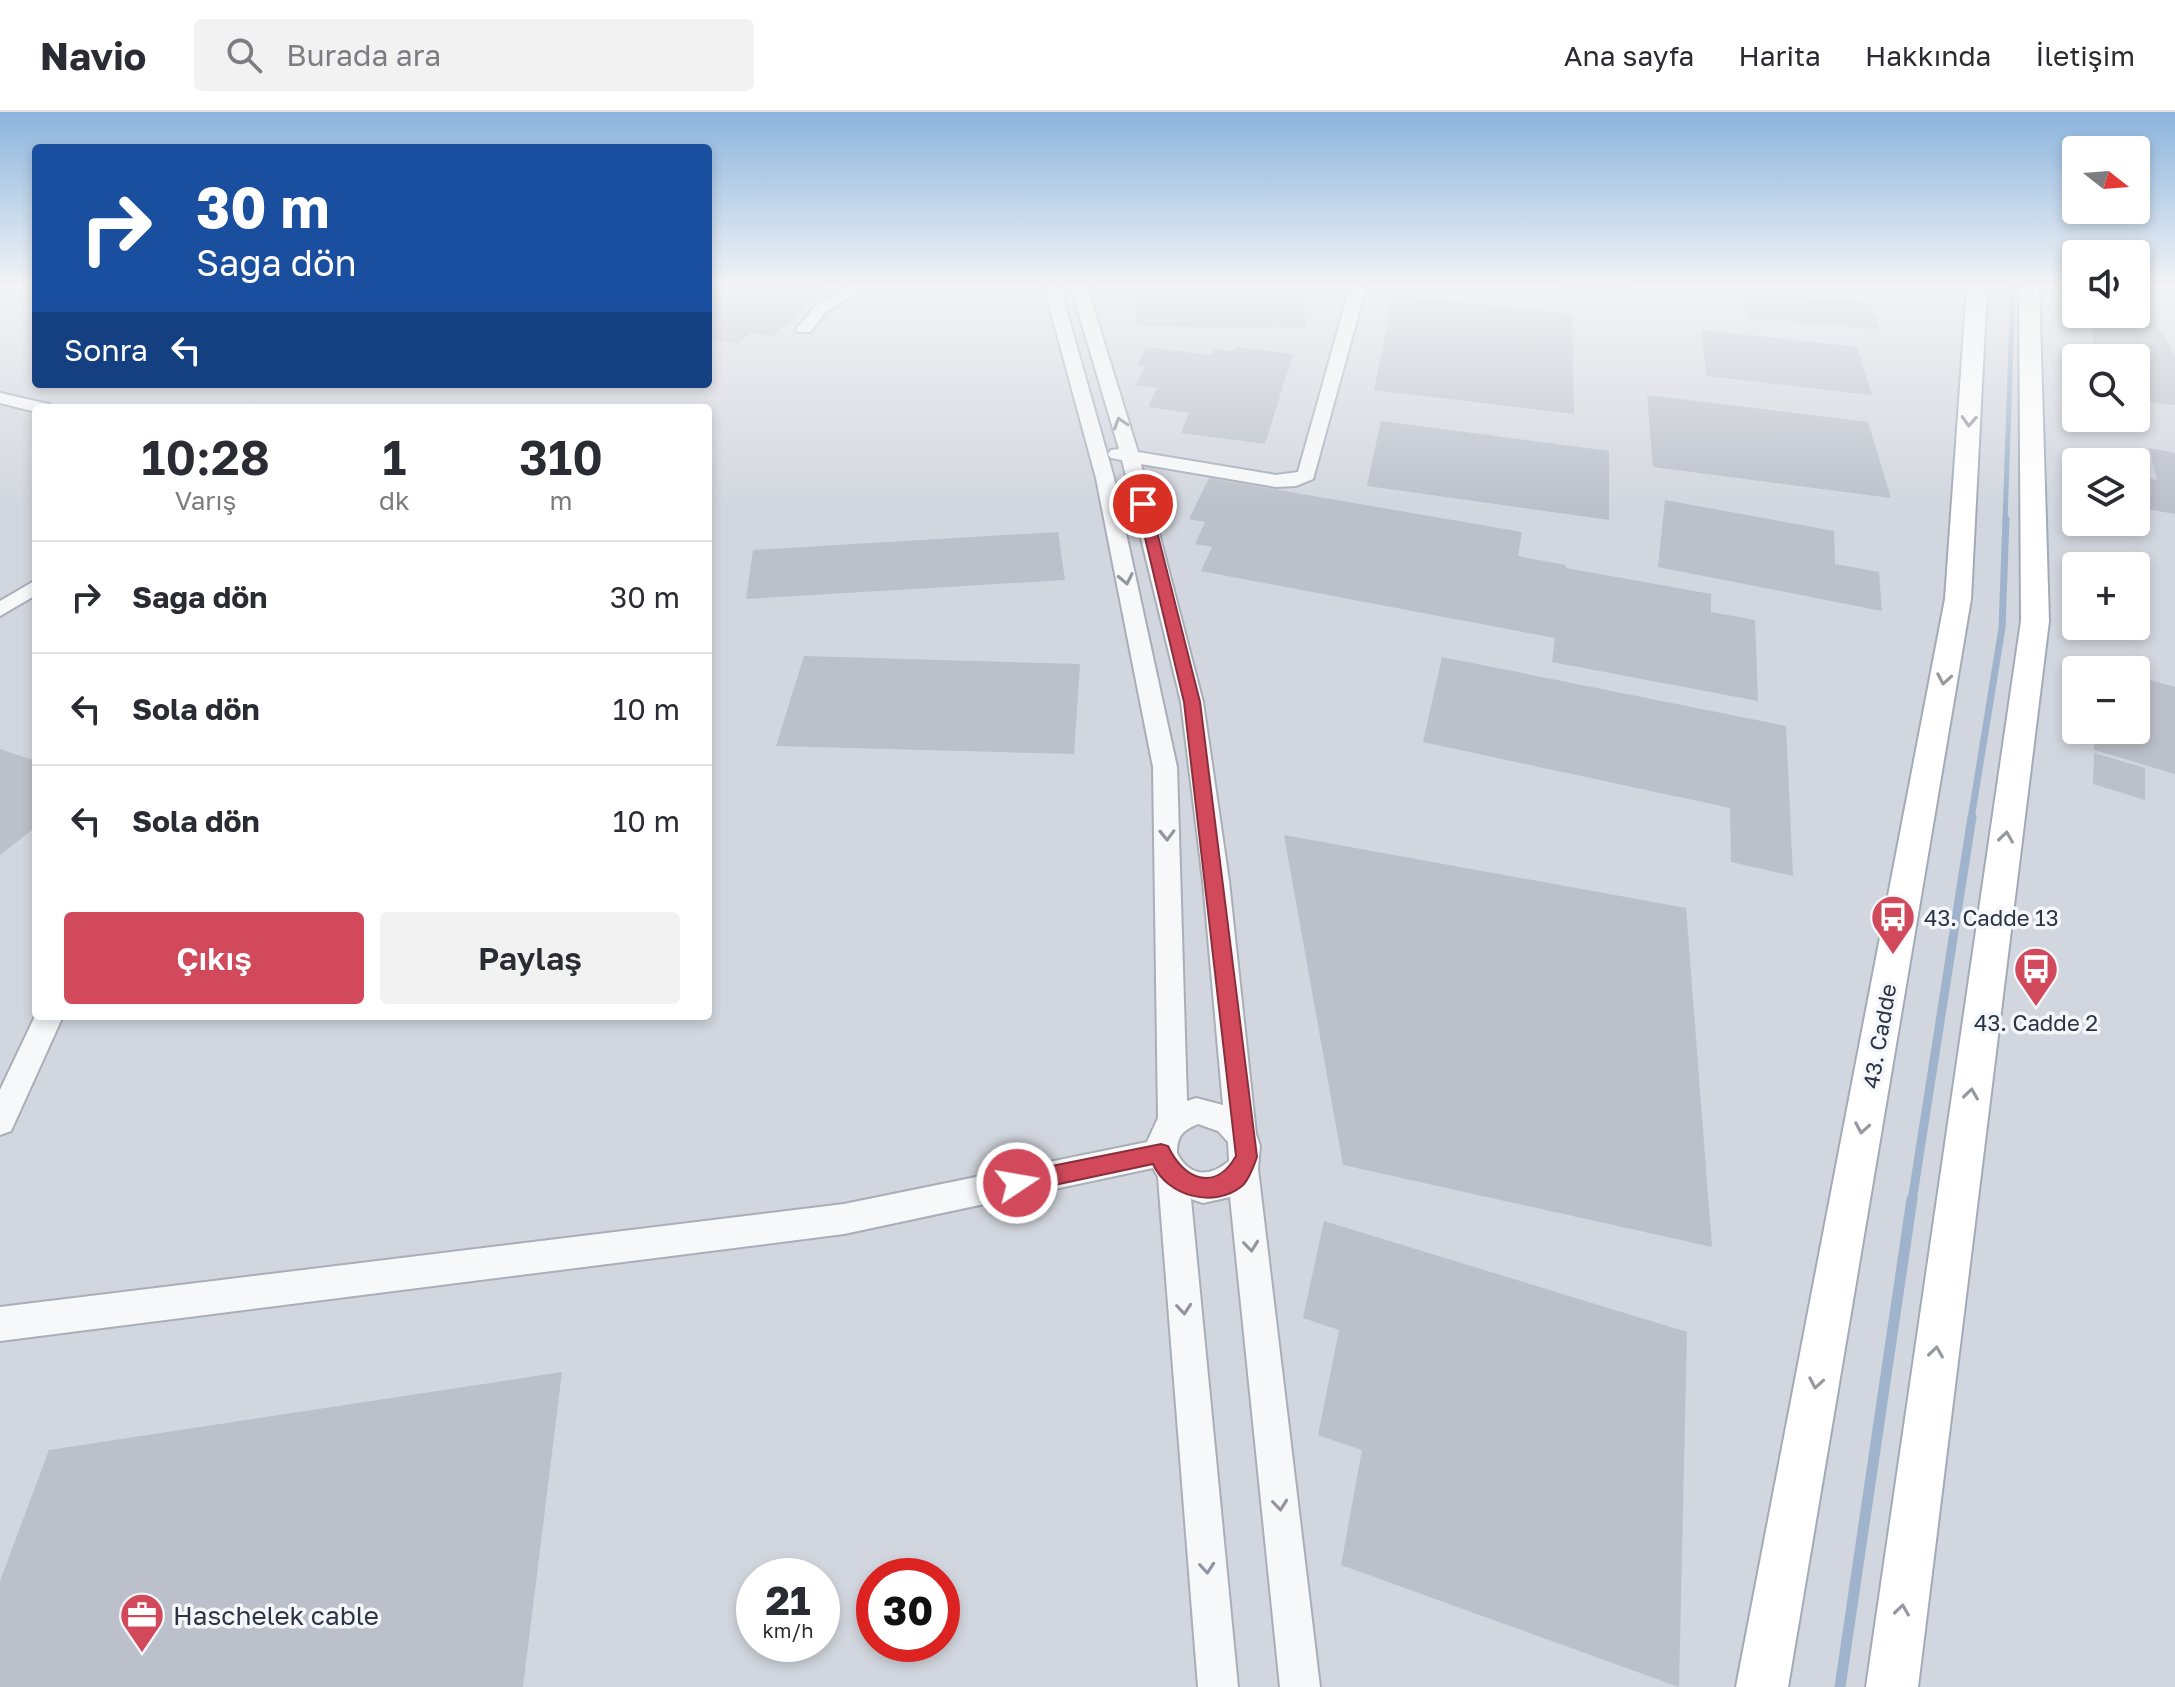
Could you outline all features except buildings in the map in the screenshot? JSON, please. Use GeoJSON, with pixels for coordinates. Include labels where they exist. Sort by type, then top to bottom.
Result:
{"type":"FeatureCollection","features":[{"type":"Feature","properties":{"kind":"main road","name":"43. Cadde"},"geometry":{"type":"LineString","coordinates":[[1762,1687],[1958,599],[1973,360]]}},
{"type":"Feature","properties":{"kind":"main road"},"geometry":{"type":"LineString","coordinates":[[1892,1687],[2035,621],[2030,360]]}},
{"type":"Feature","properties":{"kind":"street"},"geometry":{"type":"LineString","coordinates":[[1072,360],[1098,452],[1165,767],[1173,1121]]}},
{"type":"Feature","properties":{"kind":"street"},"geometry":{"type":"LineString","coordinates":[[1101,360],[1130,455],[1192,702],[1216,881],[1241,1133],[1247,1157],[1243,1169],[1300,1687]]}},
{"type":"Feature","properties":{"kind":"street"},"geometry":{"type":"LineString","coordinates":[[1098,452],[1276,481],[1290,481],[1306,475],[1338,360]]}},
{"type":"Feature","properties":{"kind":"street"},"geometry":{"type":"LineString","coordinates":[[0,398],[32,405]]}},
{"type":"Feature","properties":{"kind":"street"},"geometry":{"type":"LineString","coordinates":[[0,610],[32,589]]}},
{"type":"Feature","properties":{"kind":"street"},"geometry":{"type":"LineString","coordinates":[[0,1122],[47,1020]]}},
{"type":"Feature","properties":{"kind":"street"},"geometry":{"type":"LineString","coordinates":[[1218,1687],[1167,1164],[1160,1141],[1173,1121],[1184,1114],[1210,1112],[1233,1123],[1241,1133]]}},
{"type":"Feature","properties":{"kind":"street"},"geometry":{"type":"LineString","coordinates":[[1167,1164],[1184,1184],[1211,1189],[1224,1186],[1243,1169]]}},
{"type":"Feature","properties":{"kind":"street"},"geometry":{"type":"LineString","coordinates":[[0,1324],[844,1219],[1167,1164]]}},
{"type":"Feature","properties":{"kind":"shaded area"},"geometry":{"type":"Polygon","coordinates":[[[0,360],[32,360],[32,388],[712,388],[712,360],[2062,360],[2062,432],[2150,432],[2150,360],[2175,360],[2175,1687],[0,1687],[0,360]]]}},
{"type":"Feature","properties":{"kind":"waterway"},"geometry":{"type":"LineString","coordinates":[[2005,521],[2010,360]]}},
{"type":"Feature","properties":{"kind":"waterway"},"geometry":{"type":"LineString","coordinates":[[1971,819],[2002,628],[2006,519]]}},
{"type":"Feature","properties":{"kind":"waterway"},"geometry":{"type":"LineString","coordinates":[[1912,1201],[1972,817]]}},
{"type":"Feature","properties":{"kind":"waterway"},"geometry":{"type":"LineString","coordinates":[[1840,1687],[1912,1199]]}},
{"type":"Feature","properties":{"kind":"place","name":"43. Cadde 13"},"geometry":{"type":"Point","coordinates":[1893,956]}},
{"type":"Feature","properties":{"kind":"place","name":"43. Cadde 2"},"geometry":{"type":"Point","coordinates":[2036,1008]}},
{"type":"Feature","properties":{"kind":"place","name":"Haschelek cable"},"geometry":{"type":"Point","coordinates":[142,1654]}},
{"type":"Feature","properties":{"kind":"route"},"geometry":{"type":"LineString","coordinates":[[1017,1183],[1161,1153],[1164,1165],[1184,1184],[1211,1189],[1224,1186],[1235,1178],[1243,1169],[1247,1157],[1241,1133],[1216,881],[1192,702],[1143,504]]}}]}
